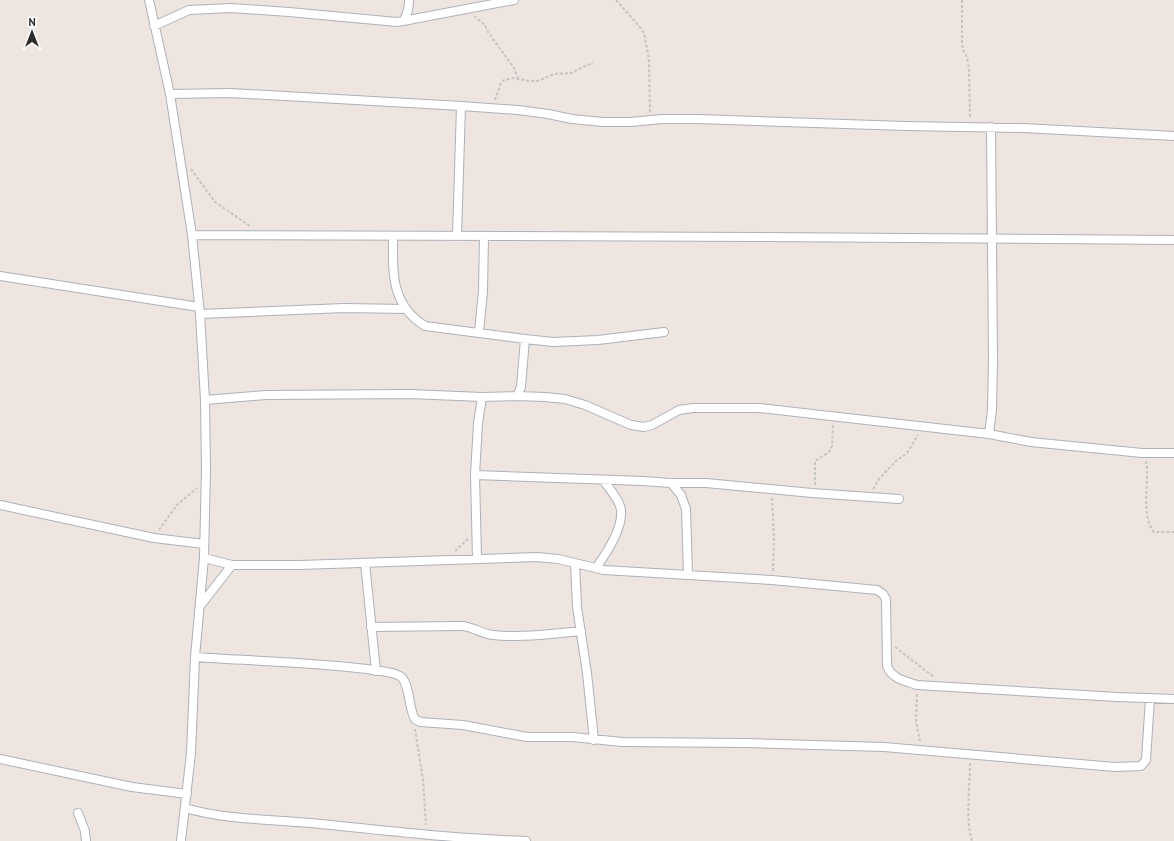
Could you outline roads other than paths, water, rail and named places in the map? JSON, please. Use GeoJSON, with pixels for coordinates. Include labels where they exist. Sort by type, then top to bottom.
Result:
{"type":"FeatureCollection","features":[{"type":"Feature","properties":{"kind":"street"},"geometry":{"type":"LineString","coordinates":[[149,0],[170,94],[192,236],[205,400],[206,481],[204,558],[195,657],[191,752],[181,841]]}},
{"type":"Feature","properties":{"kind":"street"},"geometry":{"type":"LineString","coordinates":[[403,21],[407,15],[409,0]]}},
{"type":"Feature","properties":{"kind":"street"},"geometry":{"type":"LineString","coordinates":[[154,26],[189,10],[218,8],[289,12],[397,22],[514,0]]}},
{"type":"Feature","properties":{"kind":"street"},"geometry":{"type":"LineString","coordinates":[[170,94],[230,93],[461,106],[548,114],[590,121],[630,122],[697,119],[1023,128],[1174,136]]}},
{"type":"Feature","properties":{"kind":"street"},"geometry":{"type":"LineString","coordinates":[[457,236],[461,106]]}},
{"type":"Feature","properties":{"kind":"street"},"geometry":{"type":"LineString","coordinates":[[989,434],[992,410],[991,127]]}},
{"type":"Feature","properties":{"kind":"street"},"geometry":{"type":"LineString","coordinates":[[192,236],[762,237],[1174,240]]}},
{"type":"Feature","properties":{"kind":"street"},"geometry":{"type":"LineString","coordinates":[[393,236],[394,279],[397,294],[406,309],[415,319],[425,326],[553,342],[664,332]]}},
{"type":"Feature","properties":{"kind":"street"},"geometry":{"type":"LineString","coordinates":[[479,332],[483,291],[484,236]]}},
{"type":"Feature","properties":{"kind":"street"},"geometry":{"type":"LineString","coordinates":[[0,276],[199,310],[376,307],[406,309]]}},
{"type":"Feature","properties":{"kind":"street"},"geometry":{"type":"LineString","coordinates":[[517,396],[520,386],[525,339]]}},
{"type":"Feature","properties":{"kind":"street"},"geometry":{"type":"LineString","coordinates":[[205,400],[289,395],[410,394],[482,397],[517,396],[565,399],[585,405],[631,425],[644,427],[652,425],[679,410],[693,408],[759,408],[989,434],[1031,442],[1142,452],[1174,453]]}},
{"type":"Feature","properties":{"kind":"street"},"geometry":{"type":"LineString","coordinates":[[477,558],[478,528],[475,475],[478,422],[482,397]]}},
{"type":"Feature","properties":{"kind":"street"},"geometry":{"type":"LineString","coordinates":[[475,475],[535,476],[643,481],[671,484],[718,484],[812,493],[899,499]]}},
{"type":"Feature","properties":{"kind":"street"},"geometry":{"type":"LineString","coordinates":[[596,568],[618,529],[621,518],[620,505],[603,480]]}},
{"type":"Feature","properties":{"kind":"street"},"geometry":{"type":"LineString","coordinates":[[671,484],[681,495],[686,509],[688,575]]}},
{"type":"Feature","properties":{"kind":"street"},"geometry":{"type":"LineString","coordinates":[[0,505],[154,538],[204,544]]}},
{"type":"Feature","properties":{"kind":"street"},"geometry":{"type":"LineString","coordinates":[[204,558],[232,565],[300,565],[537,557],[558,559],[596,568],[624,572],[772,580],[880,591],[886,599],[887,666],[889,672],[901,680],[918,685],[1110,697],[1174,699]]}},
{"type":"Feature","properties":{"kind":"street"},"geometry":{"type":"LineString","coordinates":[[365,563],[376,671]]}},
{"type":"Feature","properties":{"kind":"street"},"geometry":{"type":"LineString","coordinates":[[575,563],[576,592],[594,740]]}},
{"type":"Feature","properties":{"kind":"street"},"geometry":{"type":"LineString","coordinates":[[200,606],[232,565]]}},
{"type":"Feature","properties":{"kind":"street"},"geometry":{"type":"LineString","coordinates":[[372,627],[468,626],[492,635],[502,636],[546,635],[581,631]]}},
{"type":"Feature","properties":{"kind":"street"},"geometry":{"type":"LineString","coordinates":[[195,657],[348,667],[398,675],[402,678],[415,719],[420,722],[463,725],[527,737],[566,737],[622,742],[849,746],[921,750],[1037,761],[1115,766],[1141,766],[1146,760],[1150,698]]}},
{"type":"Feature","properties":{"kind":"street"},"geometry":{"type":"LineString","coordinates":[[0,759],[132,787],[187,794]]}},
{"type":"Feature","properties":{"kind":"street"},"geometry":{"type":"LineString","coordinates":[[185,808],[199,812],[222,815],[526,841]]}},
{"type":"Feature","properties":{"kind":"street"},"geometry":{"type":"LineString","coordinates":[[78,813],[85,831],[86,841]]}}]}
